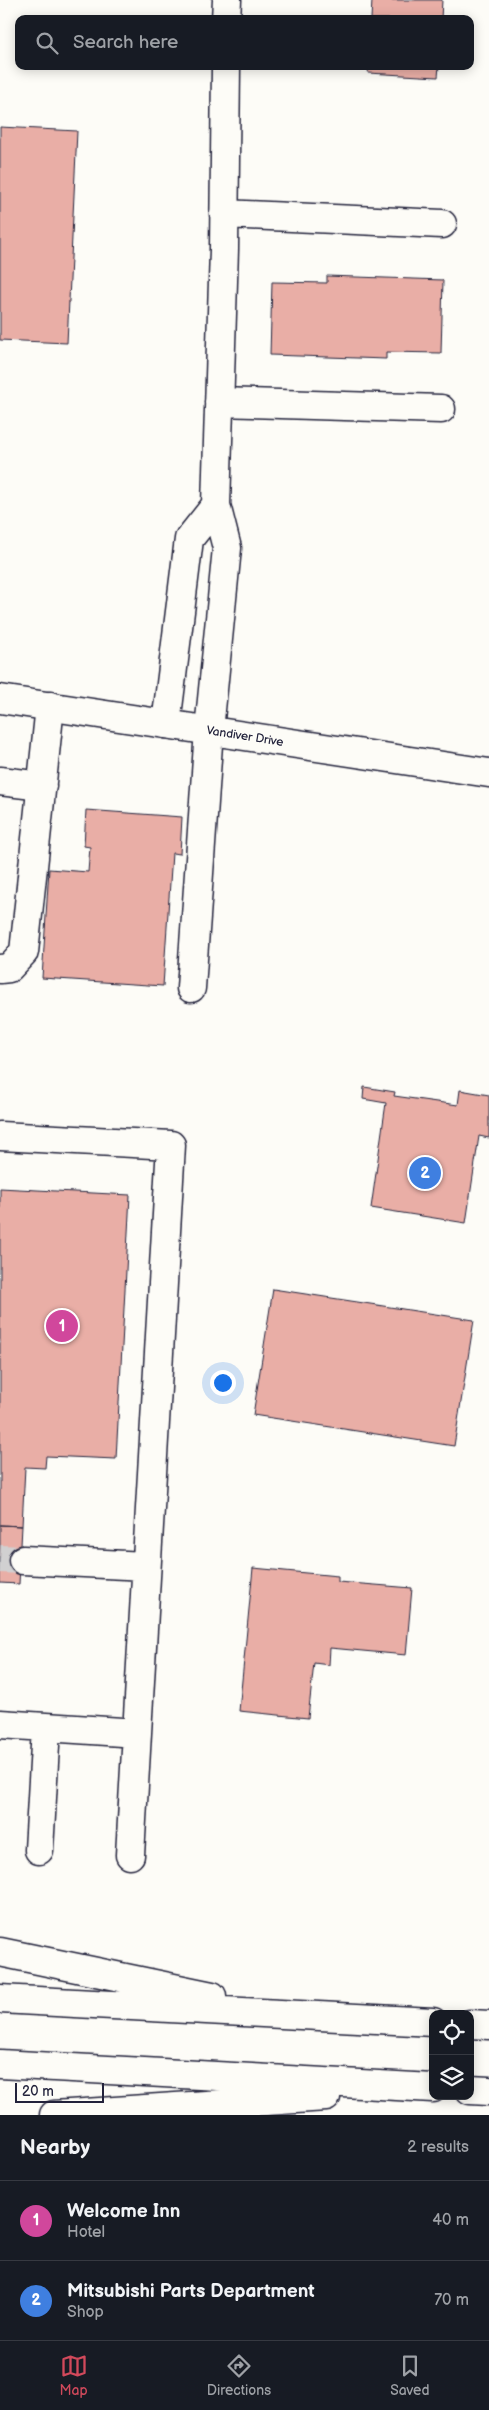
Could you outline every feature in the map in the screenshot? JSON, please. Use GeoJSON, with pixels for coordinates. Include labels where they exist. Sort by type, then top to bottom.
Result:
{"type":"FeatureCollection","features":[{"type":"Feature","properties":{"kind":"main road"},"geometry":{"type":"LineString","coordinates":[[226,15],[227,0]]}},
{"type":"Feature","properties":{"kind":"main road"},"geometry":{"type":"LineString","coordinates":[[191,988],[209,730],[227,548],[216,505],[226,70]]}},
{"type":"Feature","properties":{"kind":"main road"},"geometry":{"type":"LineString","coordinates":[[224,214],[442,224]]}},
{"type":"Feature","properties":{"kind":"main road"},"geometry":{"type":"LineString","coordinates":[[219,402],[441,409]]}},
{"type":"Feature","properties":{"kind":"main road"},"geometry":{"type":"LineString","coordinates":[[166,724],[189,539],[216,505]]}},
{"type":"Feature","properties":{"kind":"main road","name":"Vandiver Drive"},"geometry":{"type":"LineString","coordinates":[[0,699],[489,773]]}},
{"type":"Feature","properties":{"kind":"main road"},"geometry":{"type":"LineString","coordinates":[[0,969],[9,968],[24,952],[50,706]]}},
{"type":"Feature","properties":{"kind":"main road"},"geometry":{"type":"LineString","coordinates":[[0,781],[42,786]]}},
{"type":"Feature","properties":{"kind":"main road"},"geometry":{"type":"LineString","coordinates":[[0,1136],[171,1145],[130,1855]]}},
{"type":"Feature","properties":{"kind":"main road"},"geometry":{"type":"LineString","coordinates":[[23,1560],[146,1566]]}},
{"type":"Feature","properties":{"kind":"main road"},"geometry":{"type":"LineString","coordinates":[[0,1724],[137,1732]]}},
{"type":"Feature","properties":{"kind":"main road"},"geometry":{"type":"LineString","coordinates":[[39,1850],[46,1728]]}},
{"type":"Feature","properties":{"kind":"main road"},"geometry":{"type":"LineString","coordinates":[[0,1952],[302,2014]]}},
{"type":"Feature","properties":{"kind":"main road"},"geometry":{"type":"LineString","coordinates":[[0,1999],[429,2022]]}},
{"type":"Feature","properties":{"kind":"main road"},"geometry":{"type":"LineString","coordinates":[[474,2024],[489,2025]]}},
{"type":"Feature","properties":{"kind":"main road"},"geometry":{"type":"LineString","coordinates":[[0,2064],[429,2089]]}},
{"type":"Feature","properties":{"kind":"main road"},"geometry":{"type":"LineString","coordinates":[[54,2115],[429,2089]]}},
{"type":"Feature","properties":{"kind":"main road"},"geometry":{"type":"LineString","coordinates":[[474,2090],[489,2091]]}},
{"type":"Feature","properties":{"kind":"building"},"geometry":{"type":"Polygon","coordinates":[[[372,0],[442,0],[441,15],[371,15],[372,0]]]}},
{"type":"Feature","properties":{"kind":"building"},"geometry":{"type":"Polygon","coordinates":[[[368,70],[439,70],[438,77],[368,73],[368,70]]]}},
{"type":"Feature","properties":{"kind":"building"},"geometry":{"type":"Polygon","coordinates":[[[0,127],[77,131],[67,343],[0,340],[0,127]]]}},
{"type":"Feature","properties":{"kind":"building"},"geometry":{"type":"Polygon","coordinates":[[[327,276],[443,280],[441,353],[386,352],[386,359],[270,355],[272,282],[327,283],[327,276]]]}},
{"type":"Feature","properties":{"kind":"building"},"geometry":{"type":"Polygon","coordinates":[[[86,810],[182,817],[180,854],[172,853],[163,986],[42,978],[49,869],[88,872],[90,847],[84,846],[86,810]]]}},
{"type":"Feature","properties":{"kind":"building"},"geometry":{"type":"Polygon","coordinates":[[[364,1087],[395,1092],[394,1096],[458,1105],[460,1090],[489,1095],[489,1138],[479,1136],[466,1223],[371,1208],[386,1103],[363,1099],[364,1087]]]}},
{"type":"Feature","properties":{"kind":"building"},"geometry":{"type":"Polygon","coordinates":[[[0,1188],[130,1195],[116,1459],[46,1456],[45,1468],[25,1467],[22,1526],[0,1525],[0,1188]]]}},
{"type":"Feature","properties":{"kind":"building"},"geometry":{"type":"Polygon","coordinates":[[[273,1289],[474,1320],[454,1446],[253,1415],[273,1289]]]}},
{"type":"Feature","properties":{"kind":"building"},"geometry":{"type":"Polygon","coordinates":[[[0,1525],[22,1526],[19,1584],[0,1583],[0,1525]]]}},
{"type":"Feature","properties":{"kind":"building"},"geometry":{"type":"Polygon","coordinates":[[[253,1568],[338,1576],[338,1582],[412,1588],[406,1655],[330,1648],[329,1665],[314,1663],[308,1718],[239,1711],[253,1568]]]}},
{"type":"Feature","properties":{"kind":"tunnel"},"geometry":{"type":"LineString","coordinates":[[0,1559],[23,1560]]}},
{"type":"Feature","properties":{"kind":"place","name":"Mitsubishi Parts Department"},"geometry":{"type":"Point","coordinates":[425,1173]}},
{"type":"Feature","properties":{"kind":"place","name":"Welcome Inn"},"geometry":{"type":"Point","coordinates":[62,1326]}}]}
